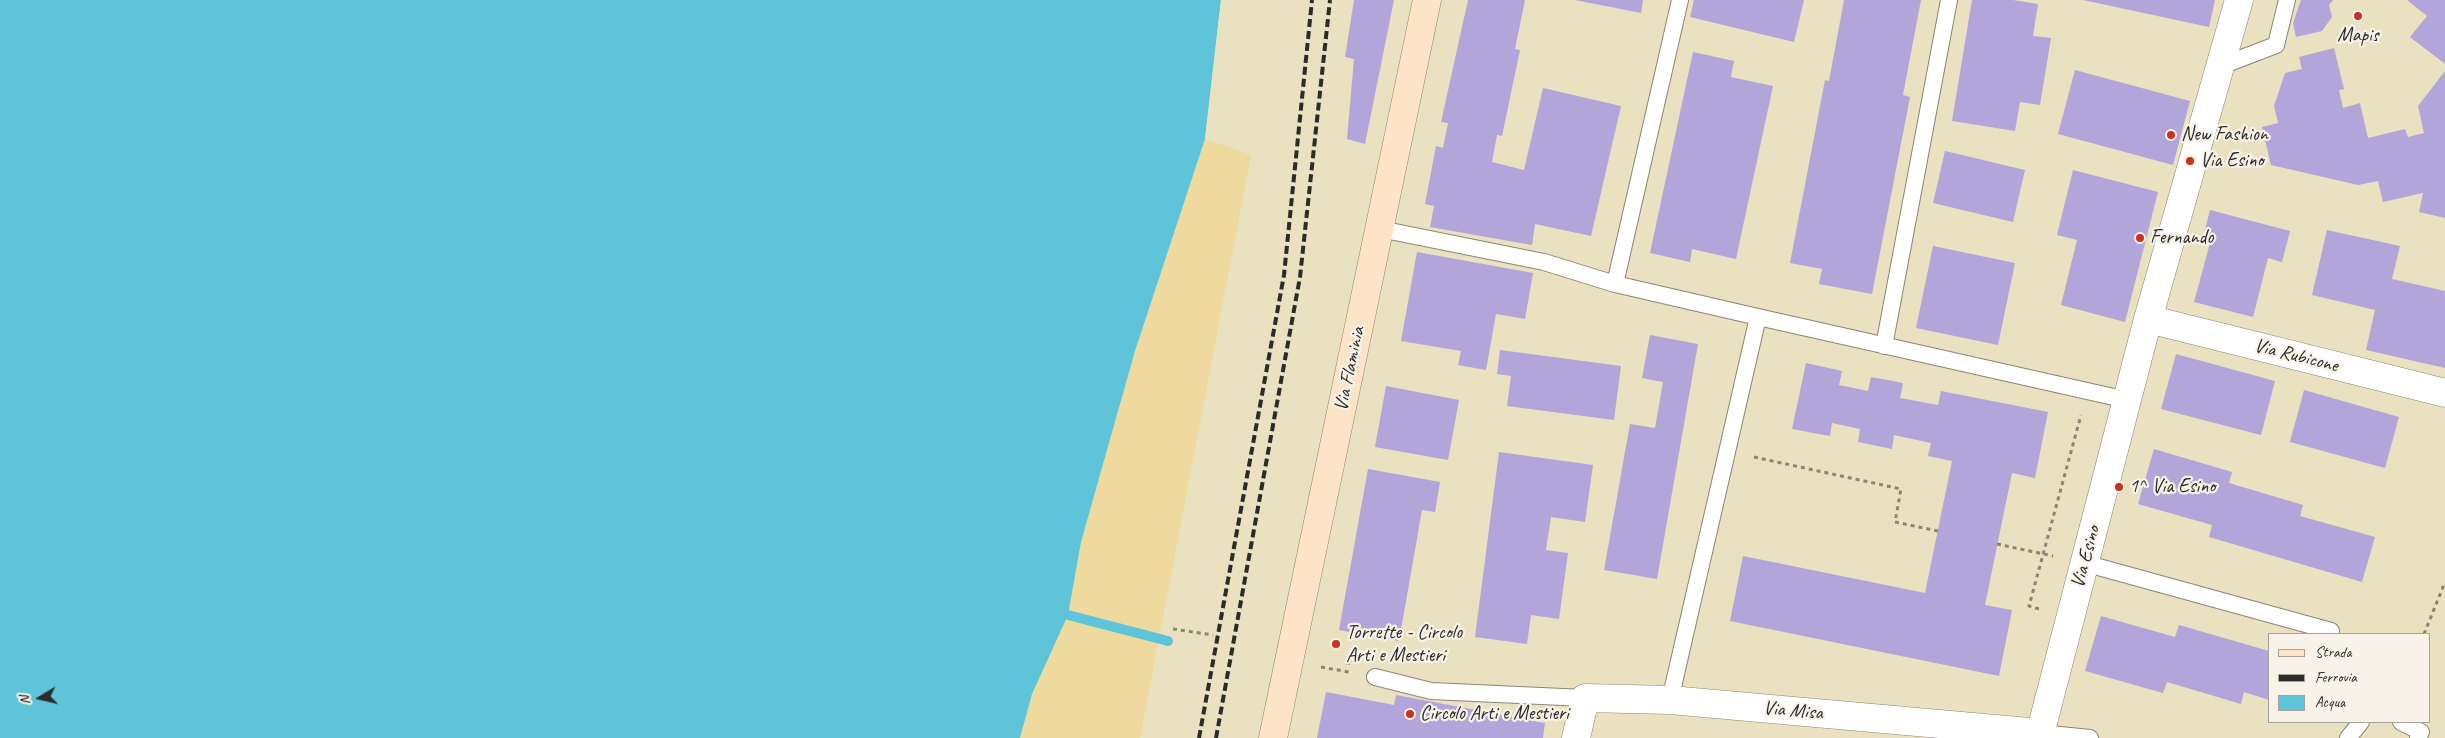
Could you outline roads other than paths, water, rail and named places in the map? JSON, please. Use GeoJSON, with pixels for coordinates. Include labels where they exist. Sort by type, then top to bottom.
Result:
{"type":"FeatureCollection","features":[{"type":"Feature","properties":{"kind":"main road","name":"Via Flaminia"},"geometry":{"type":"LineString","coordinates":[[1272,738],[1427,0]]}},
{"type":"Feature","properties":{"kind":"street","name":"Via Esino"},"geometry":{"type":"LineString","coordinates":[[2040,735],[2069,617],[2148,319],[2239,0]]}},
{"type":"Feature","properties":{"kind":"street","name":"Via Rubicone"},"geometry":{"type":"LineString","coordinates":[[2148,319],[2445,393]]}},
{"type":"Feature","properties":{"kind":"street","name":"Via Misa"},"geometry":{"type":"LineString","coordinates":[[1585,698],[1670,700],[2040,735]]}},
{"type":"Feature","properties":{"kind":"street"},"geometry":{"type":"LineString","coordinates":[[1576,738],[1585,698]]}},
{"type":"Feature","properties":{"kind":"lane"},"geometry":{"type":"LineString","coordinates":[[1615,284],[1680,0]]}},
{"type":"Feature","properties":{"kind":"lane"},"geometry":{"type":"LineString","coordinates":[[1884,346],[1949,0]]}},
{"type":"Feature","properties":{"kind":"lane"},"geometry":{"type":"LineString","coordinates":[[2221,66],[2276,46],[2287,0]]}},
{"type":"Feature","properties":{"kind":"lane"},"geometry":{"type":"LineString","coordinates":[[1380,229],[1544,262],[1615,284],[2127,400]]}},
{"type":"Feature","properties":{"kind":"lane"},"geometry":{"type":"LineString","coordinates":[[1670,700],[1758,317]]}},
{"type":"Feature","properties":{"kind":"lane"},"geometry":{"type":"LineString","coordinates":[[2084,563],[2331,631]]}},
{"type":"Feature","properties":{"kind":"lane"},"geometry":{"type":"LineString","coordinates":[[1375,677],[1430,691],[1585,698]]}},
{"type":"Feature","properties":{"kind":"lane"},"geometry":{"type":"LineString","coordinates":[[2348,738],[2360,723]]}},
{"type":"Feature","properties":{"kind":"lane"},"geometry":{"type":"LineString","coordinates":[[2403,723],[2421,732],[2418,738]]}},
{"type":"Feature","properties":{"kind":"lane"},"geometry":{"type":"LineString","coordinates":[[2040,735],[2090,738]]}},
{"type":"Feature","properties":{"kind":"water"},"geometry":{"type":"Polygon","coordinates":[[[0,0],[1221,0],[1205,139],[1135,351],[1081,542],[1068,615],[1032,694],[1020,738],[0,738],[0,0]]]}},
{"type":"Feature","properties":{"kind":"waterway"},"geometry":{"type":"LineString","coordinates":[[1068,615],[1168,641]]}},
{"type":"Feature","properties":{"kind":"railway"},"geometry":{"type":"LineString","coordinates":[[1199,738],[1284,275],[1312,0]]}},
{"type":"Feature","properties":{"kind":"railway"},"geometry":{"type":"LineString","coordinates":[[1216,738],[1300,277],[1330,0]]}},
{"type":"Feature","properties":{"kind":"place","name":"Mapis"},"geometry":{"type":"Point","coordinates":[2358,16]}},
{"type":"Feature","properties":{"kind":"place","name":"New Fashion"},"geometry":{"type":"Point","coordinates":[2171,135]}},
{"type":"Feature","properties":{"kind":"place","name":"Via Esino"},"geometry":{"type":"Point","coordinates":[2190,161]}},
{"type":"Feature","properties":{"kind":"place","name":"Fernando"},"geometry":{"type":"Point","coordinates":[2140,238]}},
{"type":"Feature","properties":{"kind":"place","name":"1^ Via Esino"},"geometry":{"type":"Point","coordinates":[2119,487]}},
{"type":"Feature","properties":{"kind":"place","name":"Torrette - Circolo Arti e Mestieri"},"geometry":{"type":"Point","coordinates":[1336,644]}},
{"type":"Feature","properties":{"kind":"place","name":"Circolo Arti e Mestieri"},"geometry":{"type":"Point","coordinates":[1410,714]}}]}
